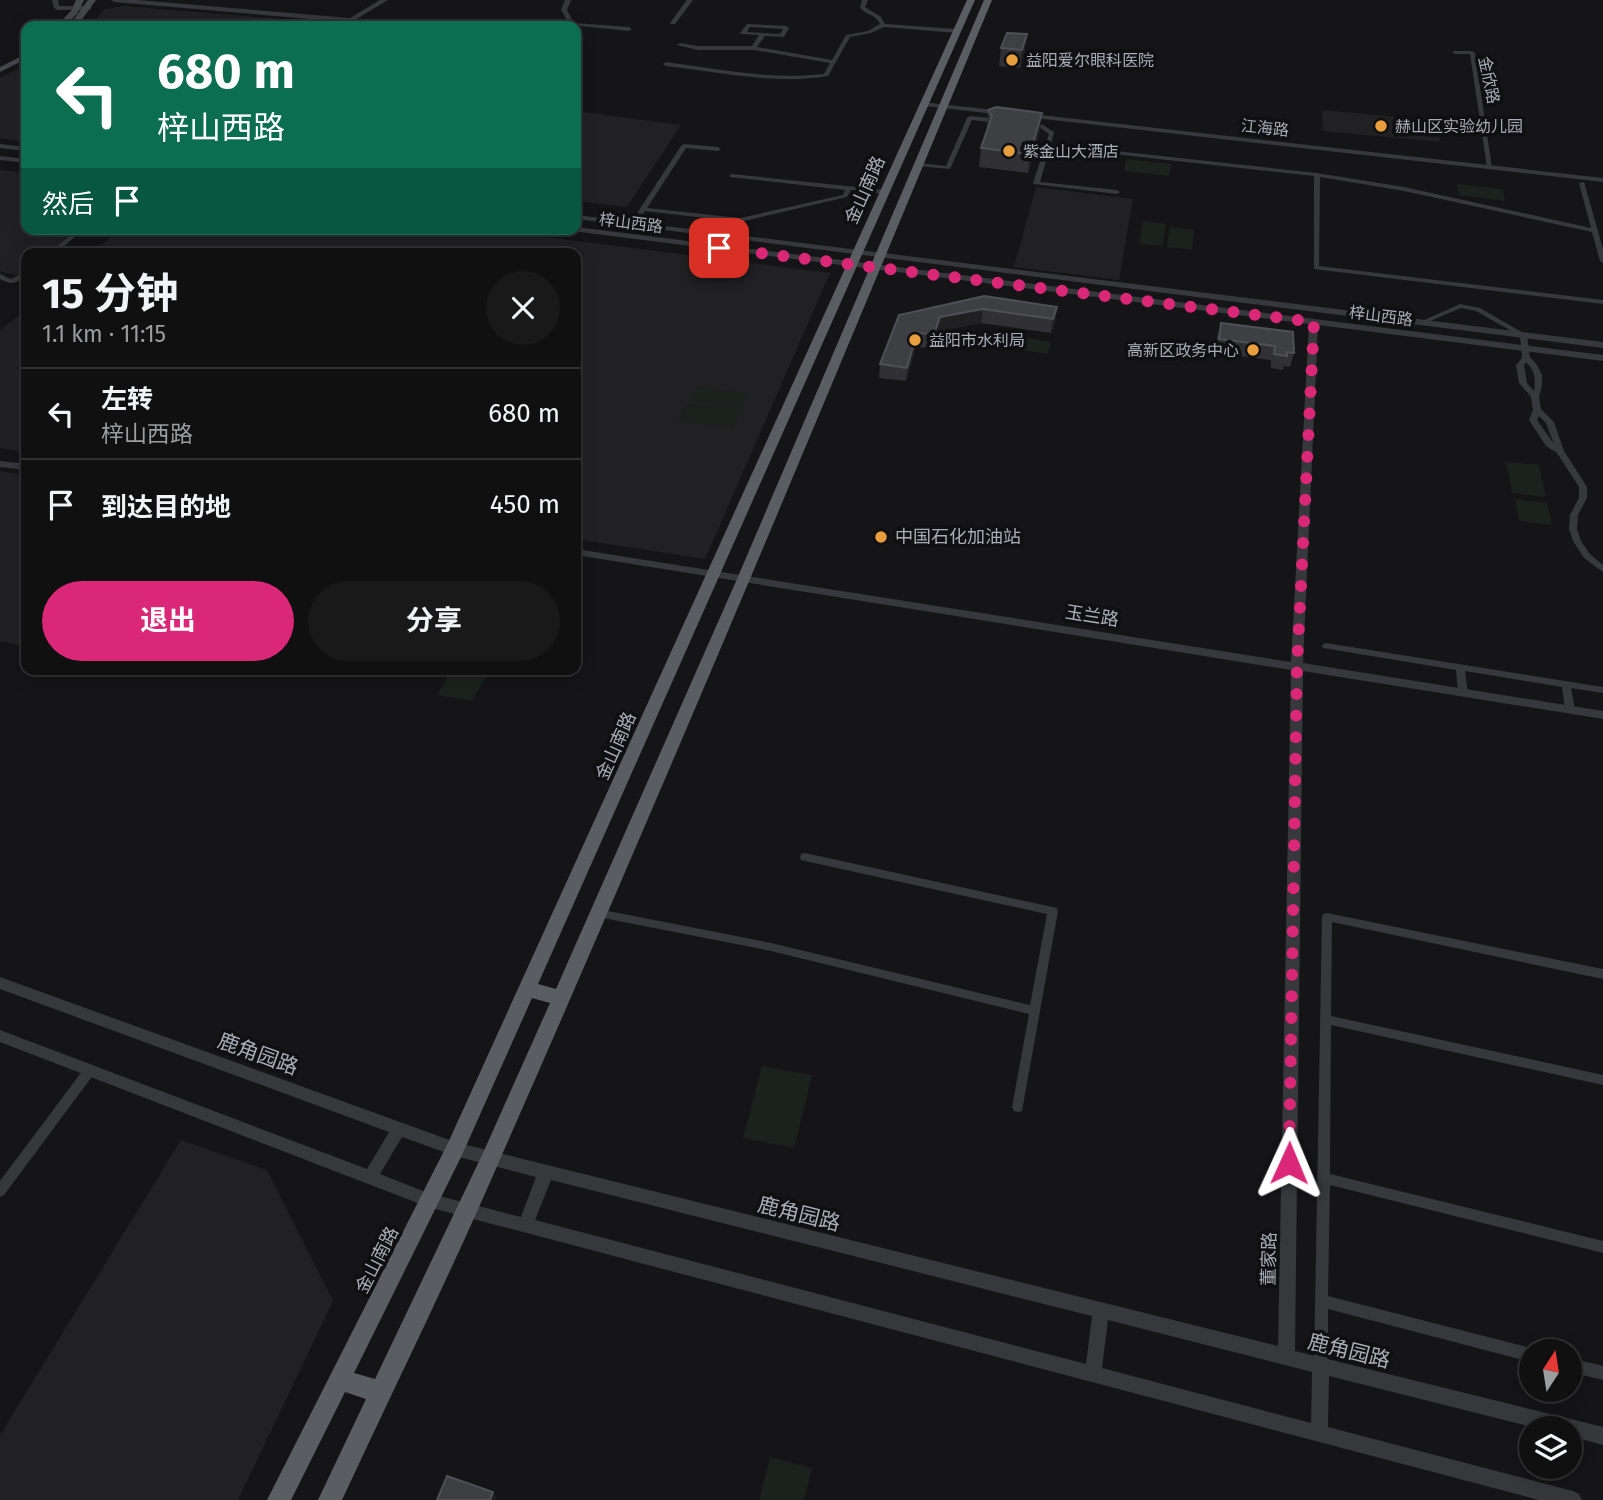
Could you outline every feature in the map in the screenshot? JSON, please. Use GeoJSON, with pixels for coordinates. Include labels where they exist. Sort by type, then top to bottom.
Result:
{"type":"FeatureCollection","features":[{"type":"Feature","properties":{"kind":"highway","name":"金山南路"},"geometry":{"type":"LineString","coordinates":[[279,1500],[455,1149],[971,0]]}},
{"type":"Feature","properties":{"kind":"highway"},"geometry":{"type":"LineString","coordinates":[[330,1500],[491,1158],[744,579],[988,0]]}},
{"type":"Feature","properties":{"kind":"highway"},"geometry":{"type":"LineString","coordinates":[[666,682],[697,688]]}},
{"type":"Feature","properties":{"kind":"highway"},"geometry":{"type":"LineString","coordinates":[[527,989],[561,998]]}},
{"type":"Feature","properties":{"kind":"highway"},"geometry":{"type":"LineString","coordinates":[[339,1379],[381,1392]]}},
{"type":"Feature","properties":{"kind":"main road"},"geometry":{"type":"LineString","coordinates":[[65,21],[80,0]]}},
{"type":"Feature","properties":{"kind":"main road"},"geometry":{"type":"LineString","coordinates":[[77,21],[90,4]]}},
{"type":"Feature","properties":{"kind":"main road"},"geometry":{"type":"LineString","coordinates":[[0,62],[21,51]]}},
{"type":"Feature","properties":{"kind":"main road"},"geometry":{"type":"LineString","coordinates":[[0,70],[21,59]]}},
{"type":"Feature","properties":{"kind":"street"},"geometry":{"type":"LineString","coordinates":[[55,0],[57,8],[76,9],[90,4]]}},
{"type":"Feature","properties":{"kind":"street"},"geometry":{"type":"LineString","coordinates":[[114,0],[349,20],[385,0]]}},
{"type":"Feature","properties":{"kind":"street"},"geometry":{"type":"LineString","coordinates":[[568,0],[564,10],[570,21]]}},
{"type":"Feature","properties":{"kind":"street"},"geometry":{"type":"LineString","coordinates":[[673,23],[690,0]]}},
{"type":"Feature","properties":{"kind":"street"},"geometry":{"type":"LineString","coordinates":[[865,0],[862,7],[864,10],[877,16],[883,25]]}},
{"type":"Feature","properties":{"kind":"street"},"geometry":{"type":"LineString","coordinates":[[581,25],[629,29]]}},
{"type":"Feature","properties":{"kind":"street"},"geometry":{"type":"LineString","coordinates":[[748,25],[786,28],[782,36],[762,34],[743,33],[748,25]]}},
{"type":"Feature","properties":{"kind":"street"},"geometry":{"type":"LineString","coordinates":[[666,64],[802,77],[826,75],[848,36],[869,32],[883,25],[957,32]]}},
{"type":"Feature","properties":{"kind":"street"},"geometry":{"type":"LineString","coordinates":[[754,48],[762,34]]}},
{"type":"Feature","properties":{"kind":"street"},"geometry":{"type":"LineString","coordinates":[[681,44],[698,48],[754,48],[833,62]]}},
{"type":"Feature","properties":{"kind":"street","name":"金欣路"},"geometry":{"type":"LineString","coordinates":[[1455,52],[1472,53],[1490,167]]}},
{"type":"Feature","properties":{"kind":"street","name":"江海路"},"geometry":{"type":"LineString","coordinates":[[925,104],[1603,180]]}},
{"type":"Feature","properties":{"kind":"street"},"geometry":{"type":"LineString","coordinates":[[919,165],[948,168],[970,118],[1006,122]]}},
{"type":"Feature","properties":{"kind":"street"},"geometry":{"type":"LineString","coordinates":[[1017,123],[1050,129],[1052,133],[1037,183],[1117,192]]}},
{"type":"Feature","properties":{"kind":"street"},"geometry":{"type":"LineString","coordinates":[[1048,145],[1317,175],[1404,190],[1595,231]]}},
{"type":"Feature","properties":{"kind":"street"},"geometry":{"type":"LineString","coordinates":[[0,146],[21,148]]}},
{"type":"Feature","properties":{"kind":"street"},"geometry":{"type":"LineString","coordinates":[[633,224],[684,146],[718,149]]}},
{"type":"Feature","properties":{"kind":"street"},"geometry":{"type":"LineString","coordinates":[[0,158],[21,160]]}},
{"type":"Feature","properties":{"kind":"street"},"geometry":{"type":"LineString","coordinates":[[1317,175],[1316,268],[1603,302]]}},
{"type":"Feature","properties":{"kind":"street"},"geometry":{"type":"LineString","coordinates":[[732,176],[885,192]]}},
{"type":"Feature","properties":{"kind":"street"},"geometry":{"type":"LineString","coordinates":[[1582,183],[1603,261]]}},
{"type":"Feature","properties":{"kind":"street"},"geometry":{"type":"LineString","coordinates":[[643,209],[740,220],[845,196],[849,188]]}},
{"type":"Feature","properties":{"kind":"street","name":"梓山西路"},"geometry":{"type":"LineString","coordinates":[[581,217],[1525,353],[1603,358]]}},
{"type":"Feature","properties":{"kind":"street","name":"梓山西路"},"geometry":{"type":"LineString","coordinates":[[581,230],[719,248],[855,258]]}},
{"type":"Feature","properties":{"kind":"street"},"geometry":{"type":"LineString","coordinates":[[58,248],[74,235]]}},
{"type":"Feature","properties":{"kind":"street"},"geometry":{"type":"LineString","coordinates":[[719,248],[726,236]]}},
{"type":"Feature","properties":{"kind":"street","name":"梓山西路"},"geometry":{"type":"LineString","coordinates":[[878,261],[1423,322],[1603,345]]}},
{"type":"Feature","properties":{"kind":"street"},"geometry":{"type":"LineString","coordinates":[[0,276],[11,282],[21,277]]}},
{"type":"Feature","properties":{"kind":"street"},"geometry":{"type":"LineString","coordinates":[[1423,322],[1460,306],[1465,302],[1467,287]]}},
{"type":"Feature","properties":{"kind":"street"},"geometry":{"type":"LineString","coordinates":[[1467,287],[1472,303],[1478,309],[1523,335],[1525,353],[1520,365],[1523,383],[1535,397]]}},
{"type":"Feature","properties":{"kind":"street"},"geometry":{"type":"LineString","coordinates":[[1460,306],[1478,309]]}},
{"type":"Feature","properties":{"kind":"street","name":"董家路"},"geometry":{"type":"LineString","coordinates":[[1286,1356],[1297,666],[1314,322]]}},
{"type":"Feature","properties":{"kind":"street"},"geometry":{"type":"LineString","coordinates":[[1525,353],[1536,367],[1540,385],[1535,397],[1537,410],[1533,420],[1549,444],[1560,452]]}},
{"type":"Feature","properties":{"kind":"street"},"geometry":{"type":"LineString","coordinates":[[1537,410],[1550,422],[1560,452],[1583,487],[1583,498],[1574,515],[1573,529],[1577,541],[1587,556],[1603,569]]}},
{"type":"Feature","properties":{"kind":"street"},"geometry":{"type":"LineString","coordinates":[[0,464],[21,466]]}},
{"type":"Feature","properties":{"kind":"street","name":"玉兰路"},"geometry":{"type":"LineString","coordinates":[[581,553],[1603,715]]}},
{"type":"Feature","properties":{"kind":"street"},"geometry":{"type":"LineString","coordinates":[[1326,646],[1603,690]]}},
{"type":"Feature","properties":{"kind":"street"},"geometry":{"type":"LineString","coordinates":[[1460,667],[1463,692]]}},
{"type":"Feature","properties":{"kind":"street"},"geometry":{"type":"LineString","coordinates":[[1566,684],[1570,709]]}},
{"type":"Feature","properties":{"kind":"street"},"geometry":{"type":"LineString","coordinates":[[805,857],[1053,911],[1018,1107]]}},
{"type":"Feature","properties":{"kind":"street"},"geometry":{"type":"LineString","coordinates":[[598,913],[771,947],[1035,1011]]}},
{"type":"Feature","properties":{"kind":"street"},"geometry":{"type":"LineString","coordinates":[[1319,1434],[1327,917],[1603,974]]}},
{"type":"Feature","properties":{"kind":"street","name":"鹿角园路"},"geometry":{"type":"LineString","coordinates":[[0,983],[455,1149],[1603,1436]]}},
{"type":"Feature","properties":{"kind":"street"},"geometry":{"type":"LineString","coordinates":[[1325,1019],[1603,1080]]}},
{"type":"Feature","properties":{"kind":"street"},"geometry":{"type":"LineString","coordinates":[[0,1036],[428,1200],[1573,1500]]}},
{"type":"Feature","properties":{"kind":"street"},"geometry":{"type":"LineString","coordinates":[[0,1191],[90,1070]]}},
{"type":"Feature","properties":{"kind":"street"},"geometry":{"type":"LineString","coordinates":[[370,1178],[399,1128]]}},
{"type":"Feature","properties":{"kind":"street"},"geometry":{"type":"LineString","coordinates":[[525,1226],[546,1172]]}},
{"type":"Feature","properties":{"kind":"street"},"geometry":{"type":"LineString","coordinates":[[1323,1178],[1603,1247]]}},
{"type":"Feature","properties":{"kind":"street"},"geometry":{"type":"LineString","coordinates":[[1322,1301],[1519,1352]]}},
{"type":"Feature","properties":{"kind":"street"},"geometry":{"type":"LineString","coordinates":[[1093,1374],[1101,1311]]}},
{"type":"Feature","properties":{"kind":"street"},"geometry":{"type":"LineString","coordinates":[[1582,1368],[1603,1373]]}},
{"type":"Feature","properties":{"kind":"shaded area"},"geometry":{"type":"Polygon","coordinates":[[[123,6],[306,21],[94,21],[105,9],[123,6]]]}},
{"type":"Feature","properties":{"kind":"shaded area"},"geometry":{"type":"Polygon","coordinates":[[[21,67],[21,141],[0,138],[0,78],[21,67]]]}},
{"type":"Feature","properties":{"kind":"shaded area","name":"赫山区实验幼儿园"},"geometry":{"type":"Polygon","coordinates":[[[1322,110],[1439,121],[1440,142],[1323,131],[1322,110]]]}},
{"type":"Feature","properties":{"kind":"shaded area"},"geometry":{"type":"Polygon","coordinates":[[[581,112],[681,125],[627,207],[581,202],[581,112]]]}},
{"type":"Feature","properties":{"kind":"shaded area"},"geometry":{"type":"Polygon","coordinates":[[[1126,159],[1172,164],[1169,176],[1124,171],[1126,159]]]}},
{"type":"Feature","properties":{"kind":"shaded area"},"geometry":{"type":"Polygon","coordinates":[[[0,170],[21,172],[21,235],[69,235],[54,248],[21,248],[21,277],[0,271],[0,170]]]}},
{"type":"Feature","properties":{"kind":"shaded area"},"geometry":{"type":"Polygon","coordinates":[[[1457,184],[1503,189],[1505,201],[1458,195],[1457,184]]]}},
{"type":"Feature","properties":{"kind":"shaded area"},"geometry":{"type":"Polygon","coordinates":[[[1036,187],[1133,199],[1119,280],[1014,267],[1036,187]]]}},
{"type":"Feature","properties":{"kind":"shaded area"},"geometry":{"type":"Polygon","coordinates":[[[1143,221],[1166,224],[1163,246],[1139,244],[1143,221]]]}},
{"type":"Feature","properties":{"kind":"shaded area"},"geometry":{"type":"Polygon","coordinates":[[[1170,227],[1194,230],[1192,250],[1167,247],[1170,227]]]}},
{"type":"Feature","properties":{"kind":"shaded area"},"geometry":{"type":"Polygon","coordinates":[[[113,235],[530,235],[830,273],[705,559],[581,540],[581,248],[98,248],[113,235]]]}},
{"type":"Feature","properties":{"kind":"shaded area"},"geometry":{"type":"Polygon","coordinates":[[[21,313],[21,451],[0,448],[0,331],[21,313]]]}},
{"type":"Feature","properties":{"kind":"shaded area"},"geometry":{"type":"Polygon","coordinates":[[[1007,334],[1051,342],[1048,354],[1002,347],[1007,334]]]}},
{"type":"Feature","properties":{"kind":"shaded area"},"geometry":{"type":"Polygon","coordinates":[[[697,387],[748,393],[742,408],[690,401],[697,387]]]}},
{"type":"Feature","properties":{"kind":"shaded area"},"geometry":{"type":"Polygon","coordinates":[[[687,403],[741,410],[733,428],[678,421],[687,403]]]}},
{"type":"Feature","properties":{"kind":"shaded area"},"geometry":{"type":"Polygon","coordinates":[[[1506,462],[1539,465],[1546,497],[1512,493],[1506,462]]]}},
{"type":"Feature","properties":{"kind":"shaded area"},"geometry":{"type":"Polygon","coordinates":[[[0,471],[21,474],[21,646],[0,641],[0,471]]]}},
{"type":"Feature","properties":{"kind":"shaded area"},"geometry":{"type":"Polygon","coordinates":[[[1515,499],[1547,503],[1552,525],[1519,521],[1515,499]]]}},
{"type":"Feature","properties":{"kind":"shaded area"},"geometry":{"type":"Polygon","coordinates":[[[448,675],[487,675],[472,701],[437,695],[448,675]]]}},
{"type":"Feature","properties":{"kind":"shaded area"},"geometry":{"type":"Polygon","coordinates":[[[762,1066],[812,1075],[794,1148],[743,1138],[762,1066]]]}},
{"type":"Feature","properties":{"kind":"shaded area"},"geometry":{"type":"Polygon","coordinates":[[[181,1140],[267,1170],[333,1301],[238,1500],[0,1500],[0,1435],[181,1140]]]}},
{"type":"Feature","properties":{"kind":"shaded area"},"geometry":{"type":"Polygon","coordinates":[[[770,1457],[812,1468],[804,1500],[759,1500],[770,1457]]]}},
{"type":"Feature","properties":{"kind":"building"},"geometry":{"type":"Polygon","coordinates":[[[1007,33],[1027,34],[1022,50],[1001,48],[1007,33]]]}},
{"type":"Feature","properties":{"kind":"building"},"geometry":{"type":"Polygon","coordinates":[[[996,107],[1042,113],[1030,154],[981,148],[992,116],[988,110],[996,107]]]}},
{"type":"Feature","properties":{"kind":"building"},"geometry":{"type":"Polygon","coordinates":[[[984,296],[1057,307],[1053,319],[983,309],[940,317],[934,334],[917,333],[907,368],[880,364],[899,315],[984,296]]]}},
{"type":"Feature","properties":{"kind":"building"},"geometry":{"type":"Polygon","coordinates":[[[1221,323],[1293,332],[1294,353],[1287,352],[1287,356],[1274,354],[1275,346],[1219,339],[1221,323]]]}},
{"type":"Feature","properties":{"kind":"building"},"geometry":{"type":"Polygon","coordinates":[[[447,1476],[493,1492],[490,1500],[437,1500],[447,1476]]]}},
{"type":"Feature","properties":{"kind":"place","name":"益阳爱尔眼科医院"},"geometry":{"type":"Point","coordinates":[1012,60]}},
{"type":"Feature","properties":{"kind":"place","name":"赫山区实验幼儿园"},"geometry":{"type":"Point","coordinates":[1381,126]}},
{"type":"Feature","properties":{"kind":"place","name":"紫金山大酒店"},"geometry":{"type":"Point","coordinates":[1009,151]}},
{"type":"Feature","properties":{"kind":"place","name":"益阳市水利局"},"geometry":{"type":"Point","coordinates":[915,340]}},
{"type":"Feature","properties":{"kind":"place","name":"高新区政务中心"},"geometry":{"type":"Point","coordinates":[1253,350]}},
{"type":"Feature","properties":{"kind":"place","name":"中国石化加油站"},"geometry":{"type":"Point","coordinates":[881,537]}},
{"type":"Feature","properties":{"kind":"route"},"geometry":{"type":"LineString","coordinates":[[719,248],[1314,322],[1297,666],[1289,1163]]}}]}
